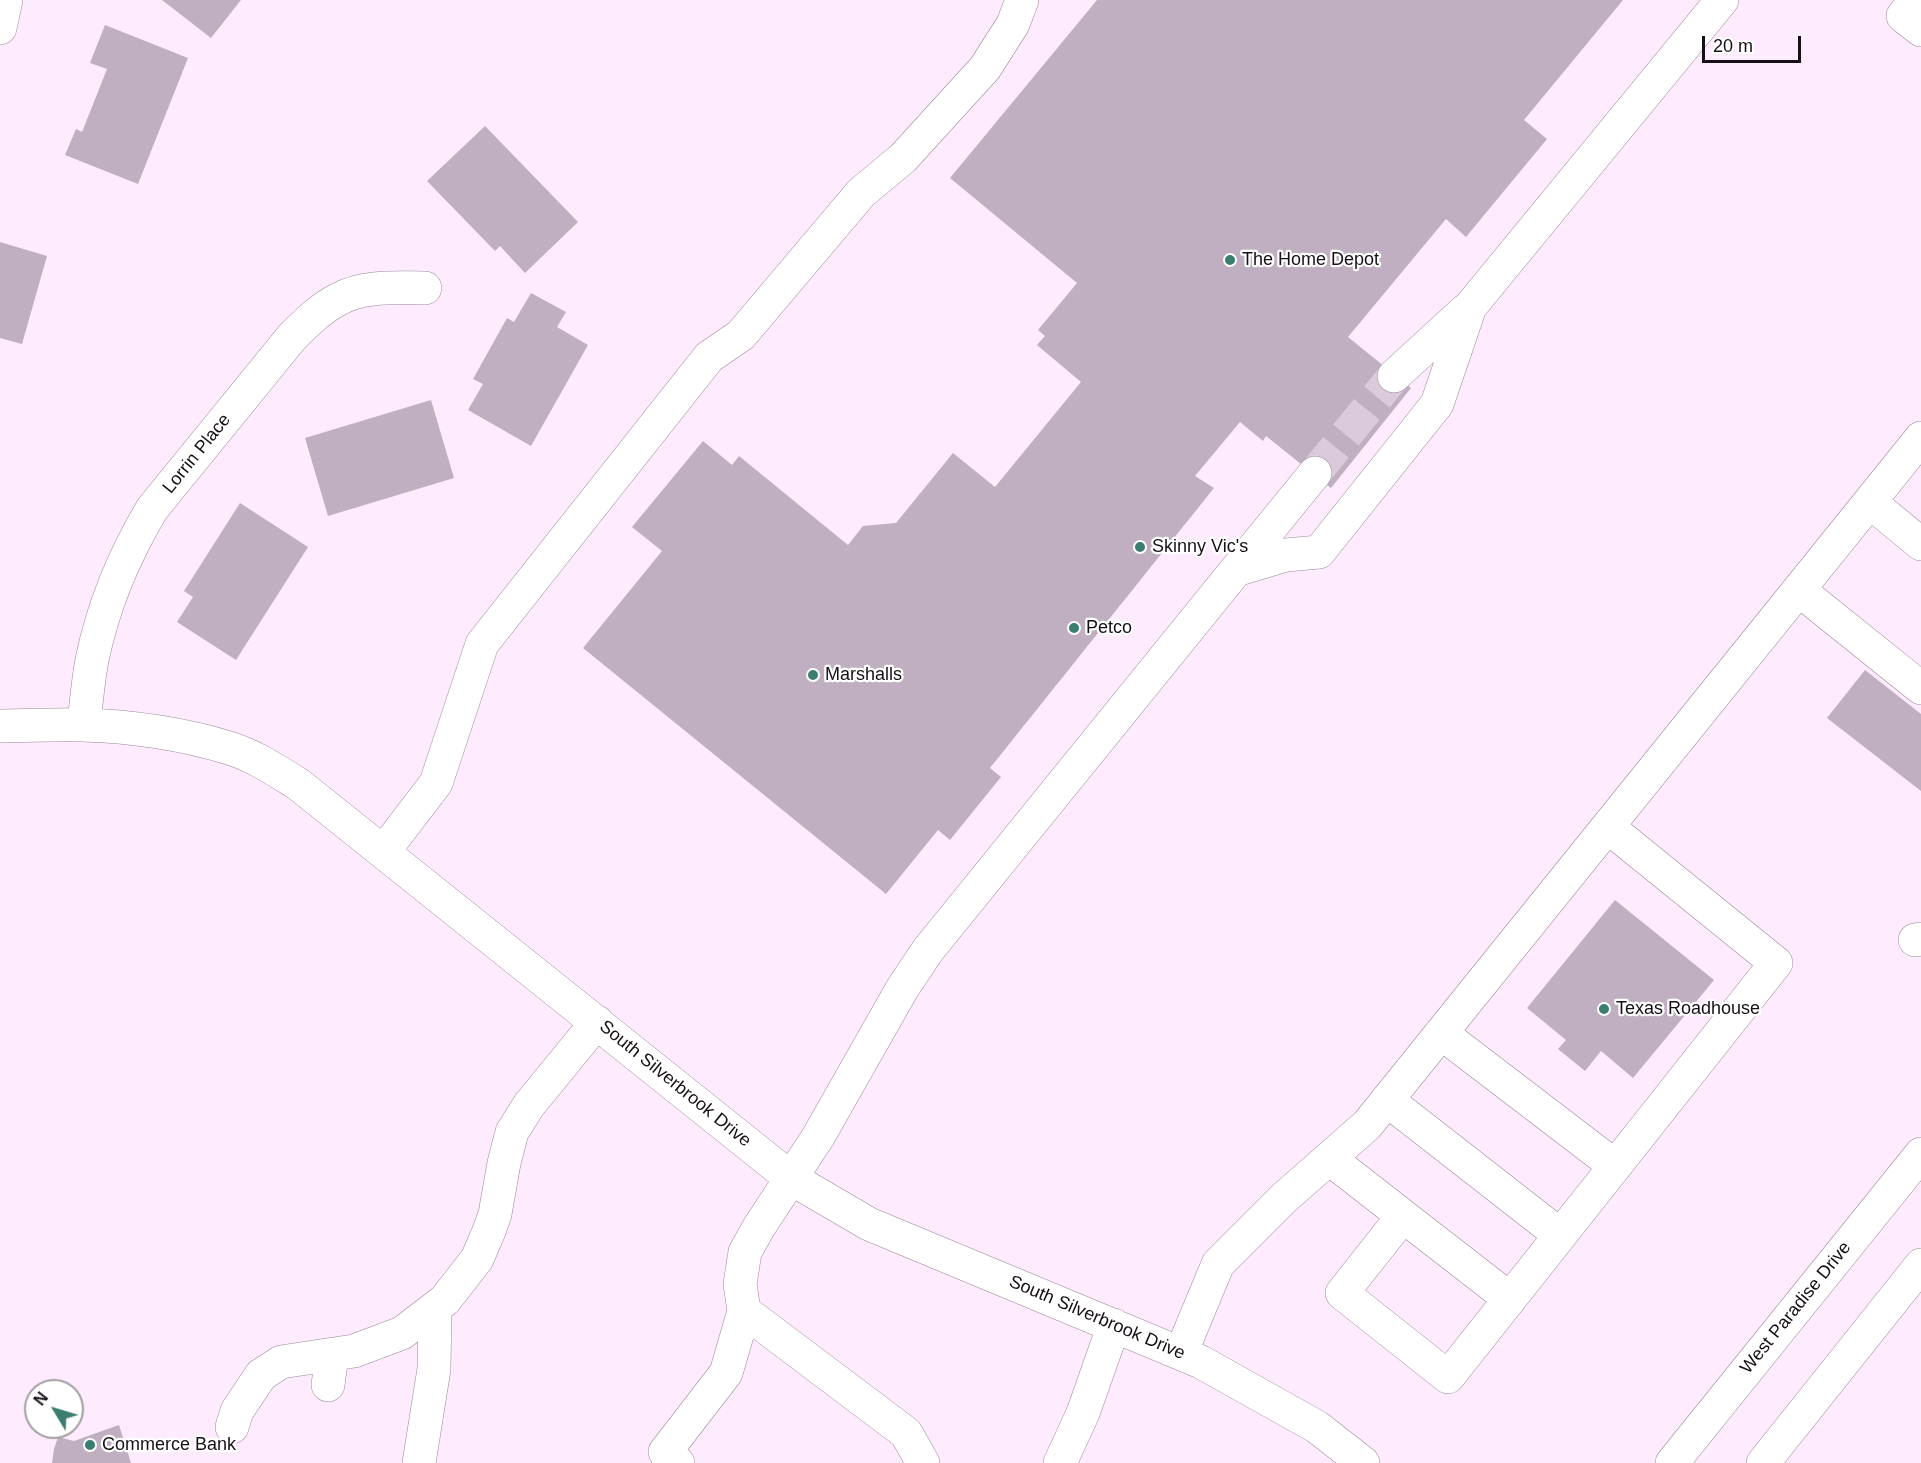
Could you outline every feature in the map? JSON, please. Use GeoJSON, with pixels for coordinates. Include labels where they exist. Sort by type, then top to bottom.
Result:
{"type":"FeatureCollection","features":[{"type":"Feature","properties":{"kind":"street"},"geometry":{"type":"LineString","coordinates":[[0,28],[6,0]]}},
{"type":"Feature","properties":{"kind":"street"},"geometry":{"type":"LineString","coordinates":[[384,851],[436,783],[482,644],[709,357],[741,335],[861,193],[903,158],[985,68],[1013,24],[1022,0]]}},
{"type":"Feature","properties":{"kind":"street"},"geometry":{"type":"LineString","coordinates":[[1394,375],[1470,307],[1722,0]]}},
{"type":"Feature","properties":{"kind":"street","name":"Lorrin Place"},"geometry":{"type":"LineString","coordinates":[[84,725],[93,657],[108,600],[134,540],[152,509],[292,337],[315,315],[339,299],[357,292],[383,288],[425,288]]}},
{"type":"Feature","properties":{"kind":"street"},"geometry":{"type":"LineString","coordinates":[[1236,570],[1286,555],[1320,552],[1437,404],[1470,307]]}},
{"type":"Feature","properties":{"kind":"street"},"geometry":{"type":"LineString","coordinates":[[1181,1353],[1218,1264],[1284,1198],[1367,1125],[1921,438]]}},
{"type":"Feature","properties":{"kind":"street"},"geometry":{"type":"LineString","coordinates":[[667,1459],[726,1373],[744,1311],[740,1284],[745,1252],[792,1179],[902,988],[928,950],[1315,473]]}},
{"type":"Feature","properties":{"kind":"street"},"geometry":{"type":"LineString","coordinates":[[1870,502],[1921,544]]}},
{"type":"Feature","properties":{"kind":"street"},"geometry":{"type":"LineString","coordinates":[[1799,590],[1921,688]]}},
{"type":"Feature","properties":{"kind":"street","name":"South Silverbrook Drive"},"geometry":{"type":"LineString","coordinates":[[0,726],[84,725],[178,736],[231,748],[269,766],[298,784],[384,851],[792,1179],[869,1224],[1202,1362],[1317,1427],[1363,1463]]}},
{"type":"Feature","properties":{"kind":"street"},"geometry":{"type":"LineString","coordinates":[[1403,1216],[1342,1293],[1448,1377],[1776,963],[1608,827]]}},
{"type":"Feature","properties":{"kind":"street"},"geometry":{"type":"LineString","coordinates":[[232,1427],[241,1403],[261,1375],[281,1362],[330,1370],[354,1351],[402,1333],[445,1300],[477,1259],[489,1231],[495,1214],[512,1132],[529,1105],[597,1022]]}},
{"type":"Feature","properties":{"kind":"street"},"geometry":{"type":"LineString","coordinates":[[1441,1033],[1615,1166]]}},
{"type":"Feature","properties":{"kind":"street"},"geometry":{"type":"LineString","coordinates":[[1387,1100],[1560,1235]]}},
{"type":"Feature","properties":{"kind":"street","name":"West Paradise Drive"},"geometry":{"type":"LineString","coordinates":[[1672,1463],[1921,1154]]}},
{"type":"Feature","properties":{"kind":"street"},"geometry":{"type":"LineString","coordinates":[[1330,1159],[1510,1299]]}},
{"type":"Feature","properties":{"kind":"street"},"geometry":{"type":"LineString","coordinates":[[1763,1463],[1921,1265]]}},
{"type":"Feature","properties":{"kind":"street"},"geometry":{"type":"LineString","coordinates":[[419,1463],[434,1369],[435,1308]]}},
{"type":"Feature","properties":{"kind":"street"},"geometry":{"type":"LineString","coordinates":[[744,1311],[906,1433],[923,1463]]}},
{"type":"Feature","properties":{"kind":"street"},"geometry":{"type":"LineString","coordinates":[[1060,1463],[1083,1413],[1114,1325]]}},
{"type":"Feature","properties":{"kind":"building"},"geometry":{"type":"Polygon","coordinates":[[[162,0],[241,0],[211,38],[162,0]]]}},
{"type":"Feature","properties":{"kind":"building"},"geometry":{"type":"Polygon","coordinates":[[[1097,0],[1623,0],[1524,120],[1547,139],[1466,237],[1446,219],[1348,337],[1411,388],[1331,488],[1266,436],[1263,441],[1240,422],[1195,476],[1214,488],[990,768],[1001,777],[950,840],[938,830],[886,894],[583,648],[662,551],[632,527],[703,441],[732,465],[739,456],[848,545],[863,526],[896,523],[953,453],[995,487],[1081,382],[1037,345],[1045,336],[1038,330],[1077,283],[950,178],[1097,0]]]}},
{"type":"Feature","properties":{"kind":"building"},"geometry":{"type":"Polygon","coordinates":[[[105,25],[188,58],[138,184],[65,155],[76,129],[82,132],[107,69],[90,63],[105,25]]]}},
{"type":"Feature","properties":{"kind":"building"},"geometry":{"type":"Polygon","coordinates":[[[485,126],[578,222],[525,273],[500,246],[495,251],[427,181],[485,126]]]}},
{"type":"Feature","properties":{"kind":"building"},"geometry":{"type":"Polygon","coordinates":[[[0,242],[47,256],[22,344],[0,338],[0,242]]]}},
{"type":"Feature","properties":{"kind":"building"},"geometry":{"type":"Polygon","coordinates":[[[531,293],[566,312],[557,327],[588,345],[531,446],[468,410],[483,384],[473,379],[507,318],[514,322],[531,293]]]}},
{"type":"Feature","properties":{"kind":"building"},"geometry":{"type":"Polygon","coordinates":[[[431,400],[454,478],[328,516],[305,438],[431,400]]]}},
{"type":"Feature","properties":{"kind":"building"},"geometry":{"type":"Polygon","coordinates":[[[240,503],[308,547],[236,660],[177,622],[193,597],[184,591],[240,503]]]}},
{"type":"Feature","properties":{"kind":"building"},"geometry":{"type":"Polygon","coordinates":[[[1865,670],[1921,714],[1921,791],[1827,718],[1865,670]]]}},
{"type":"Feature","properties":{"kind":"building"},"geometry":{"type":"Polygon","coordinates":[[[1615,900],[1714,980],[1633,1078],[1601,1051],[1585,1071],[1558,1049],[1566,1040],[1527,1008],[1615,900]]]}},
{"type":"Feature","properties":{"kind":"building","name":"Commerce Bank"},"geometry":{"type":"Polygon","coordinates":[[[119,1425],[131,1463],[52,1463],[57,1439],[74,1441],[119,1425]]]}},
{"type":"Feature","properties":{"kind":"tunnel"},"geometry":{"type":"LineString","coordinates":[[1315,473],[1394,376]]}},
{"type":"Feature","properties":{"kind":"place","name":"The Home Depot"},"geometry":{"type":"Point","coordinates":[1230,260]}},
{"type":"Feature","properties":{"kind":"place","name":"Skinny Vic's"},"geometry":{"type":"Point","coordinates":[1140,547]}},
{"type":"Feature","properties":{"kind":"place","name":"Petco"},"geometry":{"type":"Point","coordinates":[1074,628]}},
{"type":"Feature","properties":{"kind":"place","name":"Marshalls"},"geometry":{"type":"Point","coordinates":[813,675]}},
{"type":"Feature","properties":{"kind":"place","name":"Texas Roadhouse"},"geometry":{"type":"Point","coordinates":[1604,1009]}},
{"type":"Feature","properties":{"kind":"place","name":"Commerce Bank"},"geometry":{"type":"Point","coordinates":[90,1445]}}]}
